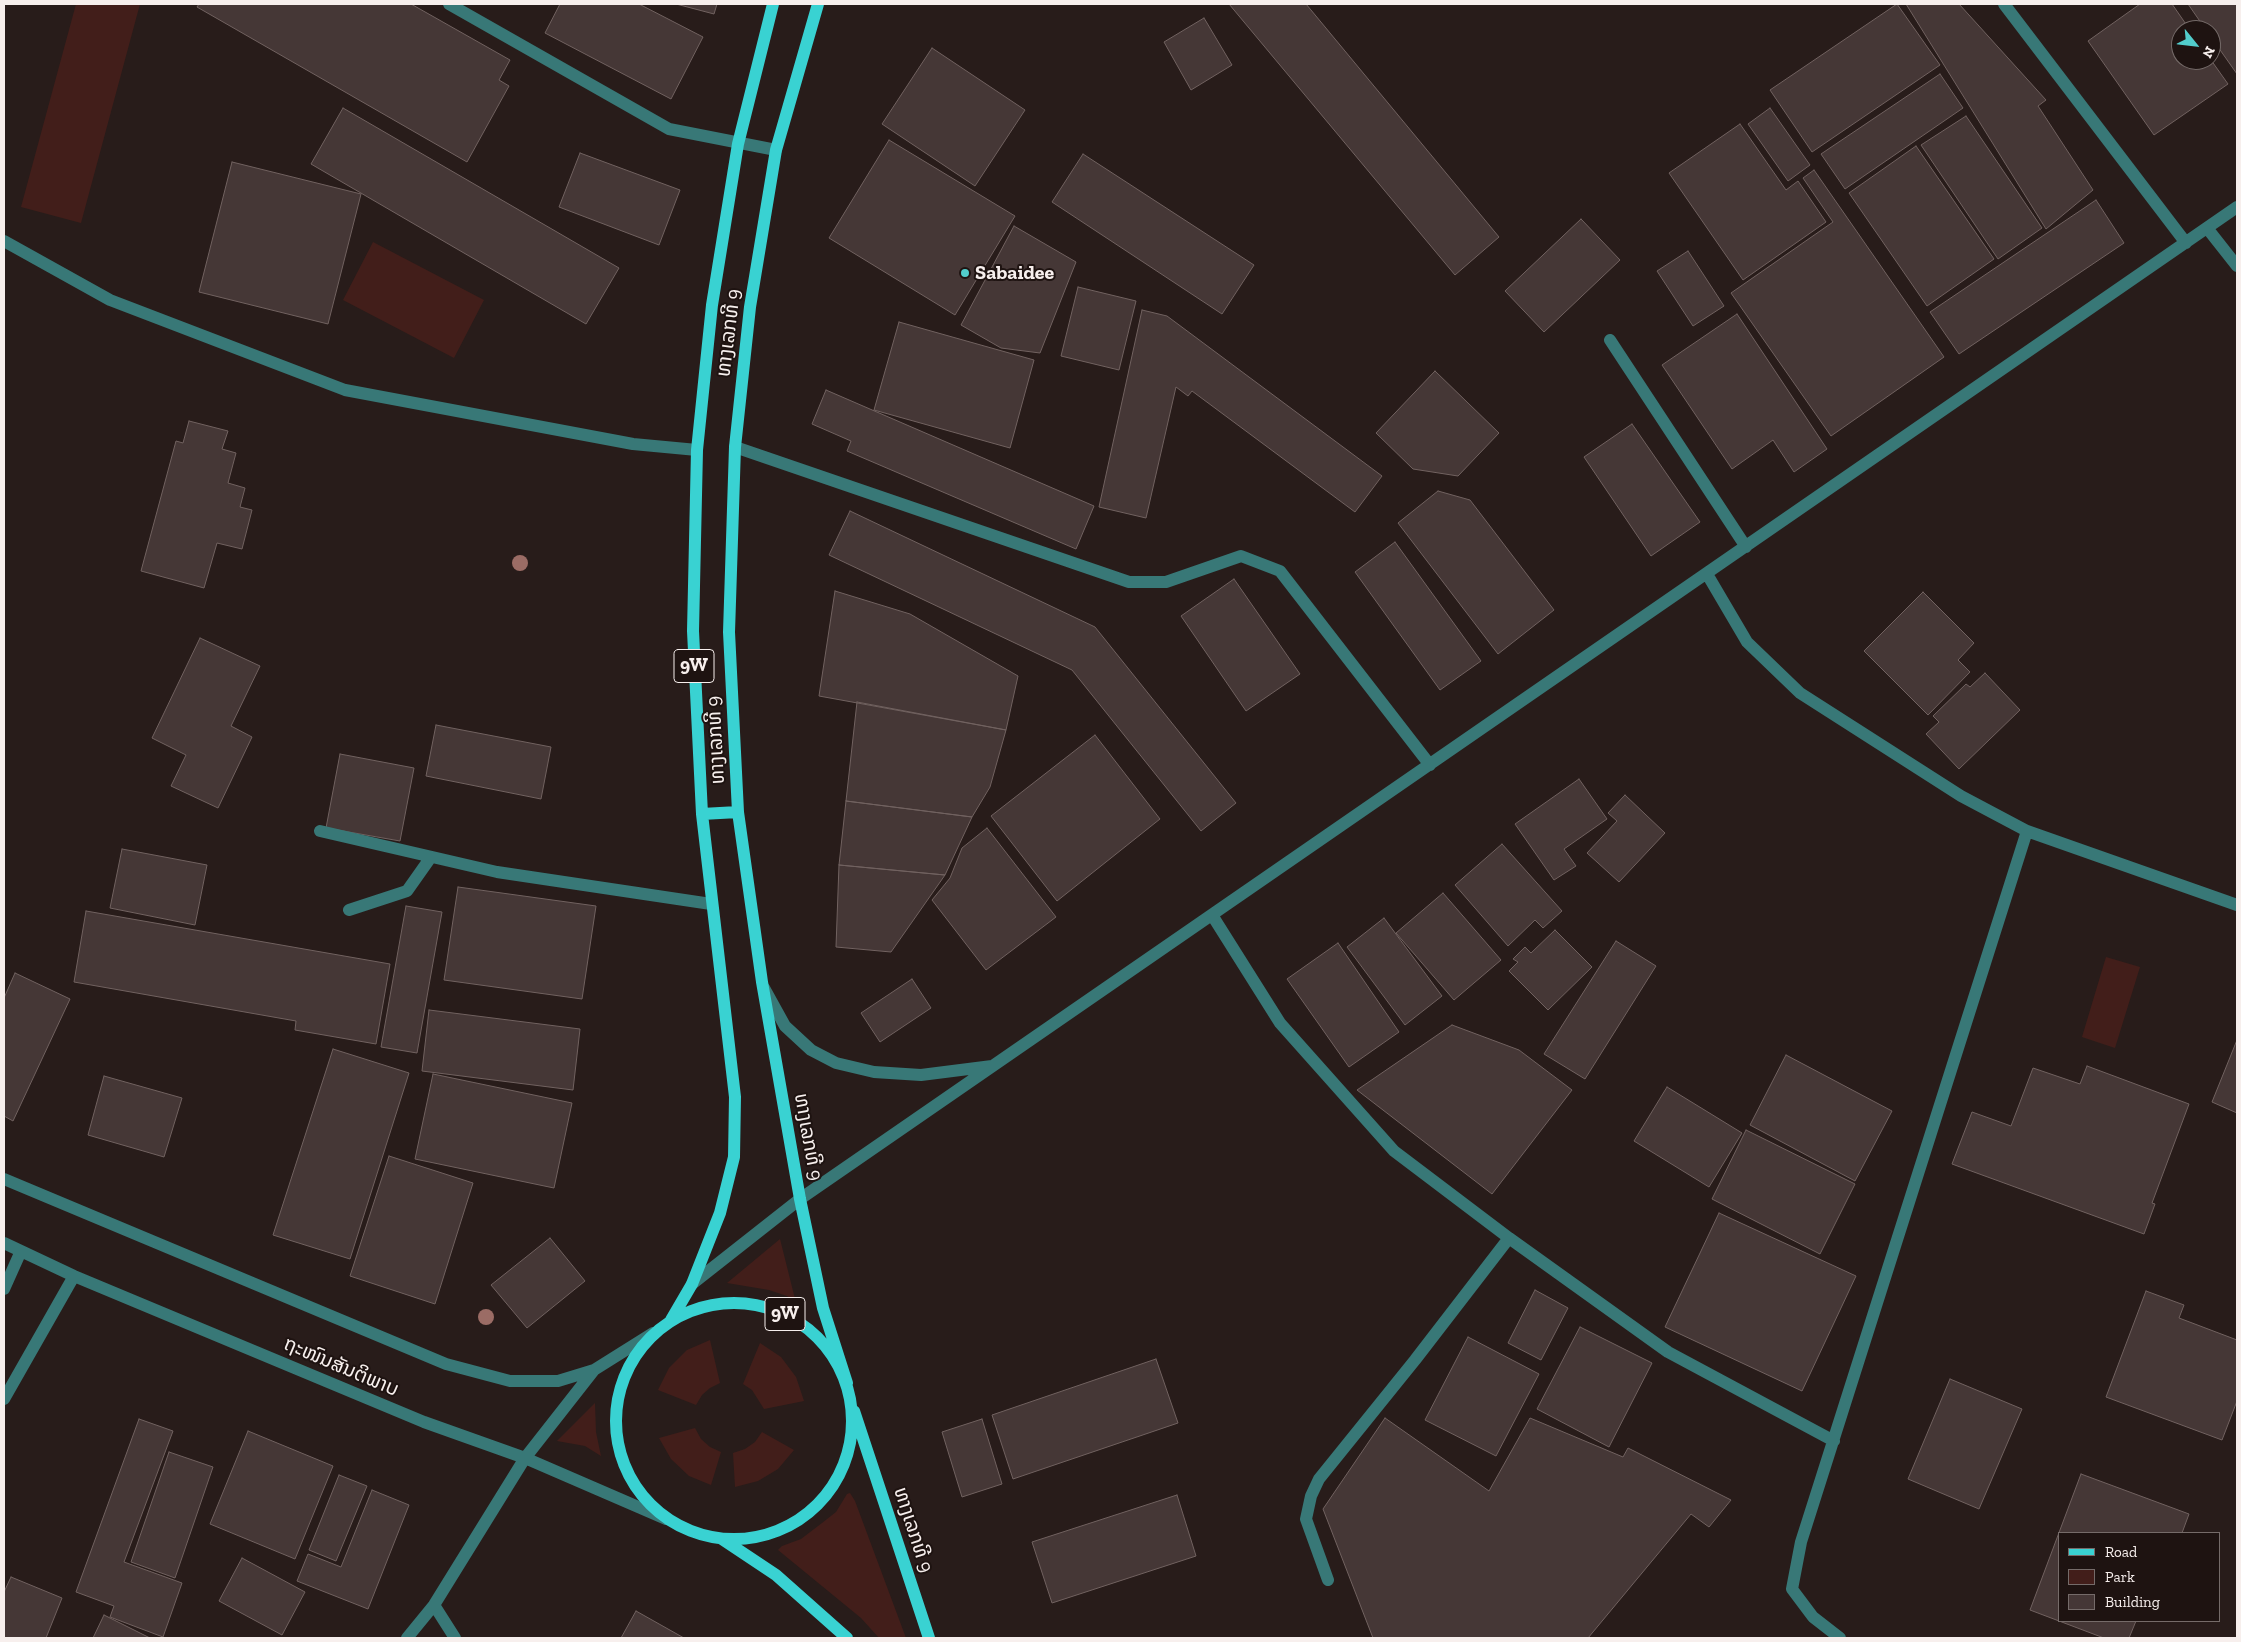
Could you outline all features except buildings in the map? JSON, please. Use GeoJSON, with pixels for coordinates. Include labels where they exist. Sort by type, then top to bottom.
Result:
{"type":"FeatureCollection","features":[{"type":"Feature","properties":{"kind":"main road","name":"ທາງເລກທີ 9"},"geometry":{"type":"LineString","coordinates":[[671,1320],[692,1284],[720,1213],[734,1158],[735,1097],[702,814],[693,631],[698,450],[712,305],[738,144],[773,4]]}},
{"type":"Feature","properties":{"kind":"main road","name":"ທາງເລກທີ 9"},"geometry":{"type":"LineString","coordinates":[[818,4],[776,150],[750,307],[734,447],[729,632],[738,812],[762,982],[800,1199],[823,1308],[852,1404],[930,1638]]}},
{"type":"Feature","properties":{"kind":"main road"},"geometry":{"type":"LineString","coordinates":[[702,814],[738,812]]}},
{"type":"Feature","properties":{"kind":"main road","name":"ທາງເລກທີ 9"},"geometry":{"type":"LineString","coordinates":[[846,1383],[826,1346],[811,1330],[793,1318],[774,1309],[754,1303],[732,1302],[711,1304],[671,1320],[653,1334],[639,1349],[628,1368],[620,1388],[616,1409],[619,1452],[637,1490],[666,1519],[682,1529],[722,1539],[743,1539],[778,1531],[803,1517],[819,1503],[843,1467],[849,1447],[852,1404]]}},
{"type":"Feature","properties":{"kind":"main road","name":"ທາງເລກທີ 9"},"geometry":{"type":"LineString","coordinates":[[722,1539],[776,1575],[847,1638]]}},
{"type":"Feature","properties":{"kind":"street"},"geometry":{"type":"LineString","coordinates":[[449,4],[669,129],[776,150]]}},
{"type":"Feature","properties":{"kind":"street"},"geometry":{"type":"LineString","coordinates":[[2004,4],[2186,243]]}},
{"type":"Feature","properties":{"kind":"street"},"geometry":{"type":"LineString","coordinates":[[692,1284],[800,1199],[2237,207]]}},
{"type":"Feature","properties":{"kind":"street"},"geometry":{"type":"LineString","coordinates":[[2208,228],[2237,266]]}},
{"type":"Feature","properties":{"kind":"street"},"geometry":{"type":"LineString","coordinates":[[4,241],[110,300],[345,390],[633,444],[698,450]]}},
{"type":"Feature","properties":{"kind":"street"},"geometry":{"type":"LineString","coordinates":[[1610,340],[1746,547]]}},
{"type":"Feature","properties":{"kind":"street"},"geometry":{"type":"LineString","coordinates":[[734,447],[1129,582],[1166,582],[1242,556],[1280,571],[1430,765]]}},
{"type":"Feature","properties":{"kind":"street"},"geometry":{"type":"LineString","coordinates":[[1707,574],[1747,642],[1800,693],[1961,796],[2027,831],[2237,905]]}},
{"type":"Feature","properties":{"kind":"street"},"geometry":{"type":"LineString","coordinates":[[320,831],[497,872],[711,904]]}},
{"type":"Feature","properties":{"kind":"street"},"geometry":{"type":"LineString","coordinates":[[1840,1638],[1812,1617],[1792,1589],[1801,1542],[2027,831]]}},
{"type":"Feature","properties":{"kind":"street"},"geometry":{"type":"LineString","coordinates":[[349,910],[407,891],[431,857]]}},
{"type":"Feature","properties":{"kind":"street"},"geometry":{"type":"LineString","coordinates":[[1212,915],[1280,1023],[1394,1151],[1509,1238],[1668,1352],[1834,1441]]}},
{"type":"Feature","properties":{"kind":"street"},"geometry":{"type":"LineString","coordinates":[[762,982],[785,1026],[811,1050],[836,1063],[874,1072],[921,1076],[995,1065]]}},
{"type":"Feature","properties":{"kind":"street"},"geometry":{"type":"LineString","coordinates":[[4,1178],[446,1364],[510,1381],[558,1380],[594,1370],[653,1334]]}},
{"type":"Feature","properties":{"kind":"street"},"geometry":{"type":"LineString","coordinates":[[1328,1580],[1306,1520],[1311,1496],[1319,1479],[1415,1360],[1509,1238]]}},
{"type":"Feature","properties":{"kind":"street","name":"ຖະໜົນສັນຕິພາບ"},"geometry":{"type":"LineString","coordinates":[[4,1243],[74,1276],[424,1422],[525,1458],[666,1519]]}},
{"type":"Feature","properties":{"kind":"street"},"geometry":{"type":"LineString","coordinates":[[4,1289],[21,1251]]}},
{"type":"Feature","properties":{"kind":"street"},"geometry":{"type":"LineString","coordinates":[[4,1399],[74,1276]]}},
{"type":"Feature","properties":{"kind":"street"},"geometry":{"type":"LineString","coordinates":[[408,1638],[434,1605],[525,1458],[594,1370]]}},
{"type":"Feature","properties":{"kind":"street"},"geometry":{"type":"LineString","coordinates":[[434,1605],[455,1638]]}},
{"type":"Feature","properties":{"kind":"green space"},"geometry":{"type":"Polygon","coordinates":[[[76,4],[140,4],[81,223],[21,207],[76,4]]]}},
{"type":"Feature","properties":{"kind":"green space"},"geometry":{"type":"Polygon","coordinates":[[[373,242],[484,300],[454,358],[343,300],[373,242]]]}},
{"type":"Feature","properties":{"kind":"green space"},"geometry":{"type":"Polygon","coordinates":[[[2106,957],[2140,967],[2115,1048],[2082,1037],[2106,957]]]}},
{"type":"Feature","properties":{"kind":"green space"},"geometry":{"type":"Polygon","coordinates":[[[780,1239],[796,1303],[787,1296],[769,1290],[727,1283],[780,1239]]]}},
{"type":"Feature","properties":{"kind":"green space"},"geometry":{"type":"Polygon","coordinates":[[[710,1340],[720,1383],[702,1395],[696,1405],[658,1390],[669,1368],[687,1350],[710,1340]]]}},
{"type":"Feature","properties":{"kind":"green space"},"geometry":{"type":"Polygon","coordinates":[[[760,1343],[781,1357],[796,1377],[804,1401],[764,1409],[752,1390],[743,1384],[760,1343]]]}},
{"type":"Feature","properties":{"kind":"green space"},"geometry":{"type":"Polygon","coordinates":[[[595,1403],[596,1432],[601,1456],[585,1446],[557,1441],[595,1403]]]}},
{"type":"Feature","properties":{"kind":"green space"},"geometry":{"type":"Polygon","coordinates":[[[695,1428],[701,1439],[710,1447],[721,1452],[711,1485],[689,1476],[671,1459],[659,1438],[695,1428]]]}},
{"type":"Feature","properties":{"kind":"green space"},"geometry":{"type":"Polygon","coordinates":[[[762,1432],[794,1450],[778,1469],[758,1481],[735,1487],[733,1453],[745,1449],[755,1442],[762,1432]]]}},
{"type":"Feature","properties":{"kind":"green space"},"geometry":{"type":"Polygon","coordinates":[[[850,1493],[855,1501],[906,1638],[879,1638],[861,1618],[778,1550],[782,1546],[801,1539],[836,1512],[847,1494],[850,1493]]]}},
{"type":"Feature","properties":{"kind":"place","name":"Sabaidee"},"geometry":{"type":"Point","coordinates":[965,273]}}]}
